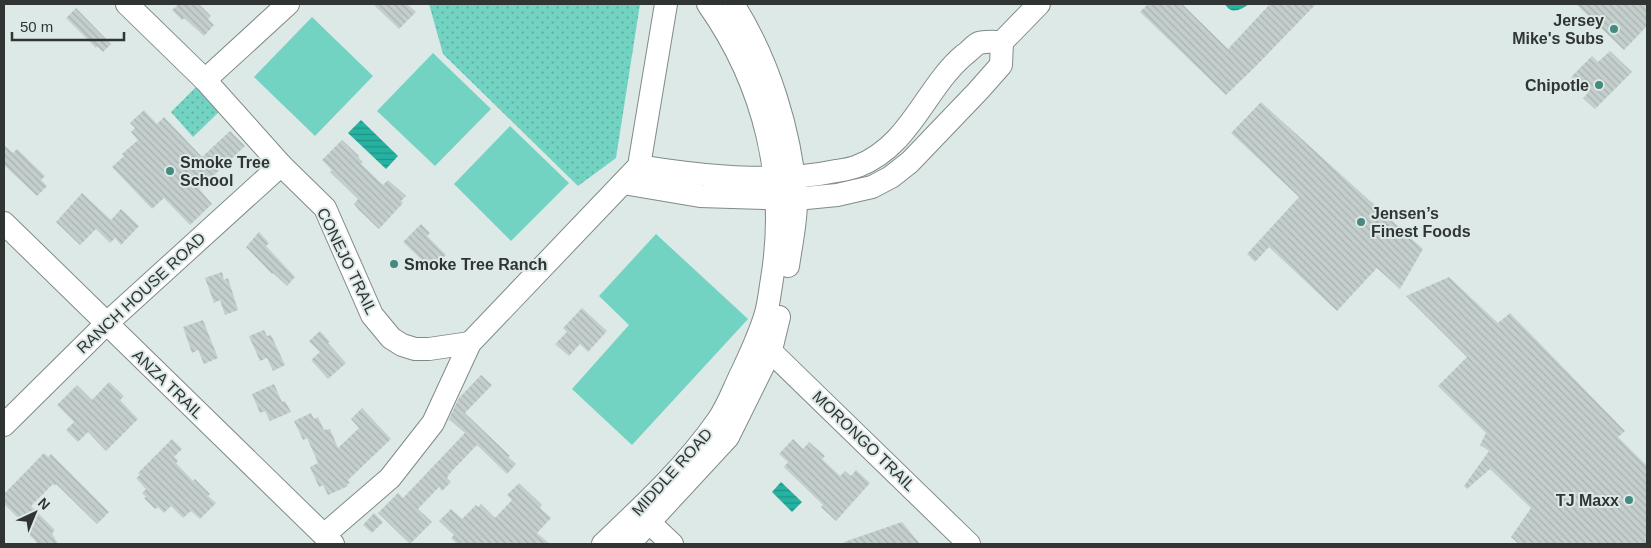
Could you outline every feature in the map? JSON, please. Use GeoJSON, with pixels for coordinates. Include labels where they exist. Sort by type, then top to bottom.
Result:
{"type":"FeatureCollection","features":[{"type":"Feature","properties":{"kind":"street","name":"CONEJO TRAIL"},"geometry":{"type":"LineString","coordinates":[[126,4],[205,80],[281,165],[325,208],[372,315],[391,338],[402,345],[415,349],[429,349],[470,343]]}},
{"type":"Feature","properties":{"kind":"street"},"geometry":{"type":"LineString","coordinates":[[205,80],[288,4]]}},
{"type":"Feature","properties":{"kind":"street"},"geometry":{"type":"LineString","coordinates":[[329,540],[390,478],[433,423],[470,343],[639,166],[666,4]]}},
{"type":"Feature","properties":{"kind":"street"},"geometry":{"type":"LineString","coordinates":[[708,4],[723,26],[738,54],[764,117],[785,188]]}},
{"type":"Feature","properties":{"kind":"street"},"geometry":{"type":"LineString","coordinates":[[733,4],[746,25],[770,76],[787,141],[785,188]]}},
{"type":"Feature","properties":{"kind":"street"},"geometry":{"type":"LineString","coordinates":[[639,166],[837,195],[872,187],[891,177],[910,162],[951,120],[1001,65],[1002,42],[1039,4]]}},
{"type":"Feature","properties":{"kind":"street"},"geometry":{"type":"LineString","coordinates":[[623,183],[700,196],[785,188],[822,174],[858,166],[876,156],[896,141],[954,64],[979,43],[1002,42]]}},
{"type":"Feature","properties":{"kind":"street"},"geometry":{"type":"LineString","coordinates":[[928,100],[951,120]]}},
{"type":"Feature","properties":{"kind":"street","name":"RANCH HOUSE ROAD"},"geometry":{"type":"LineString","coordinates":[[4,425],[106,324],[281,165]]}},
{"type":"Feature","properties":{"kind":"street","name":"MIDDLE ROAD"},"geometry":{"type":"LineString","coordinates":[[629,544],[643,517],[719,418],[764,344],[766,311],[785,188]]}},
{"type":"Feature","properties":{"kind":"street","name":"ANZA TRAIL"},"geometry":{"type":"LineString","coordinates":[[4,224],[329,540]]}},
{"type":"Feature","properties":{"kind":"street","name":"MORONGO TRAIL"},"geometry":{"type":"LineString","coordinates":[[764,344],[969,544]]}},
{"type":"Feature","properties":{"kind":"street"},"geometry":{"type":"LineString","coordinates":[[643,517],[672,544]]}},
{"type":"Feature","properties":{"kind":"street","name":"MIDDLE ROAD"},"geometry":{"type":"LineString","coordinates":[[603,544],[643,517]]}},
{"type":"Feature","properties":{"kind":"shaded area"},"geometry":{"type":"Polygon","coordinates":[[[429,4],[640,4],[616,158],[578,186],[443,54],[429,4]]]}},
{"type":"Feature","properties":{"kind":"shaded area"},"geometry":{"type":"Polygon","coordinates":[[[1225,4],[1249,4],[1239,10],[1233,10],[1225,4]]]}},
{"type":"Feature","properties":{"kind":"shaded area"},"geometry":{"type":"Polygon","coordinates":[[[312,17],[373,76],[315,136],[254,77],[312,17]]]}},
{"type":"Feature","properties":{"kind":"shaded area"},"geometry":{"type":"Polygon","coordinates":[[[433,53],[491,109],[435,166],[377,111],[433,53]]]}},
{"type":"Feature","properties":{"kind":"shaded area"},"geometry":{"type":"Polygon","coordinates":[[[197,86],[221,110],[193,137],[171,112],[197,86]]]}},
{"type":"Feature","properties":{"kind":"shaded area"},"geometry":{"type":"Polygon","coordinates":[[[361,120],[398,156],[386,169],[348,133],[361,120]]]}},
{"type":"Feature","properties":{"kind":"shaded area"},"geometry":{"type":"Polygon","coordinates":[[[510,126],[569,183],[511,241],[454,184],[510,126]]]}},
{"type":"Feature","properties":{"kind":"shaded area"},"geometry":{"type":"Polygon","coordinates":[[[656,234],[748,319],[632,445],[572,389],[629,325],[599,296],[656,234]]]}},
{"type":"Feature","properties":{"kind":"shaded area"},"geometry":{"type":"Polygon","coordinates":[[[781,482],[802,502],[792,512],[772,492],[781,482]]]}},
{"type":"Feature","properties":{"kind":"building"},"geometry":{"type":"Polygon","coordinates":[[[179,4],[199,4],[211,16],[208,19],[214,25],[204,36],[172,10],[179,4]]]}},
{"type":"Feature","properties":{"kind":"building"},"geometry":{"type":"Polygon","coordinates":[[[373,4],[407,4],[416,12],[399,29],[373,4]]]}},
{"type":"Feature","properties":{"kind":"building"},"geometry":{"type":"Polygon","coordinates":[[[1148,4],[1182,4],[1228,49],[1270,4],[1316,4],[1226,95],[1140,12],[1148,4]]]}},
{"type":"Feature","properties":{"kind":"building"},"geometry":{"type":"Polygon","coordinates":[[[1576,4],[1647,4],[1647,26],[1624,50],[1576,4]]]}},
{"type":"Feature","properties":{"kind":"building"},"geometry":{"type":"Polygon","coordinates":[[[76,8],[111,44],[103,52],[97,46],[96,48],[66,18],[76,8]]]}},
{"type":"Feature","properties":{"kind":"building","name":"Chipotle"},"geometry":{"type":"Polygon","coordinates":[[[1610,51],[1632,72],[1595,109],[1583,98],[1588,93],[1571,77],[1592,56],[1598,62],[1610,51]]]}},
{"type":"Feature","properties":{"kind":"building"},"geometry":{"type":"Polygon","coordinates":[[[1261,102],[1423,249],[1400,289],[1377,268],[1337,311],[1269,247],[1255,262],[1247,254],[1299,197],[1231,133],[1261,102]]]}},
{"type":"Feature","properties":{"kind":"building"},"geometry":{"type":"Polygon","coordinates":[[[144,110],[157,124],[164,117],[202,157],[230,131],[245,146],[199,189],[212,204],[190,225],[164,198],[152,209],[112,167],[124,156],[122,154],[138,140],[131,132],[135,128],[130,123],[144,110]]]}},
{"type":"Feature","properties":{"kind":"building"},"geometry":{"type":"Polygon","coordinates":[[[342,140],[359,156],[363,162],[361,164],[383,185],[388,180],[406,196],[401,201],[403,203],[379,229],[354,204],[358,199],[330,172],[332,170],[322,160],[342,140]]]}},
{"type":"Feature","properties":{"kind":"building"},"geometry":{"type":"Polygon","coordinates":[[[4,145],[13,153],[17,149],[45,176],[41,180],[47,186],[37,196],[4,165],[4,145]]]}},
{"type":"Feature","properties":{"kind":"building"},"geometry":{"type":"Polygon","coordinates":[[[82,193],[111,220],[121,209],[139,226],[121,245],[115,238],[110,243],[96,229],[80,245],[56,222],[82,193]]]}},
{"type":"Feature","properties":{"kind":"building"},"geometry":{"type":"Polygon","coordinates":[[[421,224],[430,233],[427,236],[446,255],[435,265],[432,262],[428,266],[403,242],[421,224]]]}},
{"type":"Feature","properties":{"kind":"building"},"geometry":{"type":"Polygon","coordinates":[[[259,232],[269,243],[266,246],[295,277],[287,286],[272,274],[246,247],[259,232]]]}},
{"type":"Feature","properties":{"kind":"building"},"geometry":{"type":"Polygon","coordinates":[[[222,272],[224,280],[228,278],[238,310],[225,315],[220,300],[214,303],[205,278],[222,272]]]}},
{"type":"Feature","properties":{"kind":"building"},"geometry":{"type":"Polygon","coordinates":[[[1449,277],[1498,323],[1510,313],[1625,431],[1618,437],[1647,466],[1647,544],[1519,544],[1511,537],[1531,508],[1490,469],[1467,489],[1464,486],[1489,451],[1480,445],[1486,433],[1438,386],[1467,357],[1406,296],[1449,277]]]}},
{"type":"Feature","properties":{"kind":"building"},"geometry":{"type":"Polygon","coordinates":[[[582,308],[607,331],[588,352],[580,344],[569,356],[555,344],[567,332],[563,328],[582,308]]]}},
{"type":"Feature","properties":{"kind":"building"},"geometry":{"type":"Polygon","coordinates":[[[203,320],[218,358],[204,364],[198,350],[192,353],[183,327],[203,320]]]}},
{"type":"Feature","properties":{"kind":"building"},"geometry":{"type":"Polygon","coordinates":[[[264,330],[267,336],[271,335],[285,365],[273,371],[267,358],[260,361],[249,336],[264,330]]]}},
{"type":"Feature","properties":{"kind":"building"},"geometry":{"type":"Polygon","coordinates":[[[320,331],[346,363],[328,379],[311,360],[320,352],[309,341],[320,331]]]}},
{"type":"Feature","properties":{"kind":"building"},"geometry":{"type":"Polygon","coordinates":[[[481,375],[492,385],[465,413],[516,464],[507,474],[477,445],[450,473],[447,478],[451,482],[442,491],[439,487],[418,509],[432,522],[410,544],[378,513],[398,493],[403,498],[465,433],[449,419],[459,398],[481,375]]]}},
{"type":"Feature","properties":{"kind":"building"},"geometry":{"type":"Polygon","coordinates":[[[109,382],[124,396],[120,400],[138,419],[106,451],[88,432],[78,442],[66,430],[74,422],[57,405],[77,385],[92,400],[109,382]]]}},
{"type":"Feature","properties":{"kind":"building"},"geometry":{"type":"Polygon","coordinates":[[[274,384],[282,402],[285,401],[291,412],[270,421],[265,411],[260,413],[252,394],[274,384]]]}},
{"type":"Feature","properties":{"kind":"building"},"geometry":{"type":"Polygon","coordinates":[[[362,408],[391,439],[348,480],[350,483],[347,484],[348,486],[328,495],[323,485],[319,487],[310,467],[318,463],[307,438],[303,440],[294,421],[311,413],[314,419],[318,417],[324,430],[330,429],[338,448],[359,428],[351,419],[362,408]]]}},
{"type":"Feature","properties":{"kind":"building"},"geometry":{"type":"Polygon","coordinates":[[[172,439],[182,449],[174,457],[178,461],[176,463],[193,481],[195,479],[210,494],[208,496],[216,503],[200,519],[191,511],[183,518],[171,506],[164,513],[158,507],[155,509],[144,498],[146,497],[142,493],[146,489],[136,478],[140,475],[138,473],[172,439]]]}},
{"type":"Feature","properties":{"kind":"building"},"geometry":{"type":"Polygon","coordinates":[[[793,439],[803,449],[809,442],[825,456],[822,459],[840,476],[845,471],[851,476],[856,470],[870,483],[836,521],[821,507],[823,505],[784,467],[788,462],[779,454],[793,439]]]}},
{"type":"Feature","properties":{"kind":"building"},"geometry":{"type":"Polygon","coordinates":[[[44,453],[48,457],[51,454],[109,512],[97,524],[56,484],[55,486],[53,484],[31,506],[55,530],[52,533],[58,544],[38,544],[28,533],[31,531],[4,504],[4,494],[44,453]]]}},
{"type":"Feature","properties":{"kind":"building"},"geometry":{"type":"Polygon","coordinates":[[[519,483],[542,505],[540,508],[551,518],[537,533],[550,544],[457,544],[451,538],[454,535],[439,521],[451,509],[462,519],[476,505],[478,507],[481,504],[495,518],[512,500],[507,495],[519,483]]]}},
{"type":"Feature","properties":{"kind":"building"},"geometry":{"type":"Polygon","coordinates":[[[374,513],[383,522],[372,533],[363,525],[374,513]]]}},
{"type":"Feature","properties":{"kind":"building"},"geometry":{"type":"Polygon","coordinates":[[[902,522],[920,544],[844,544],[844,542],[902,522]]]}},
{"type":"Feature","properties":{"kind":"place","name":"Jersey Mike's Subs"},"geometry":{"type":"Point","coordinates":[1614,29]}},
{"type":"Feature","properties":{"kind":"place","name":"Chipotle"},"geometry":{"type":"Point","coordinates":[1599,85]}},
{"type":"Feature","properties":{"kind":"place","name":"Smoke Tree School"},"geometry":{"type":"Point","coordinates":[170,171]}},
{"type":"Feature","properties":{"kind":"place","name":"Jensen’s Finest Foods"},"geometry":{"type":"Point","coordinates":[1361,222]}},
{"type":"Feature","properties":{"kind":"place","name":"Smoke Tree Ranch"},"geometry":{"type":"Point","coordinates":[394,264]}},
{"type":"Feature","properties":{"kind":"place","name":"TJ Maxx"},"geometry":{"type":"Point","coordinates":[1629,500]}}]}
